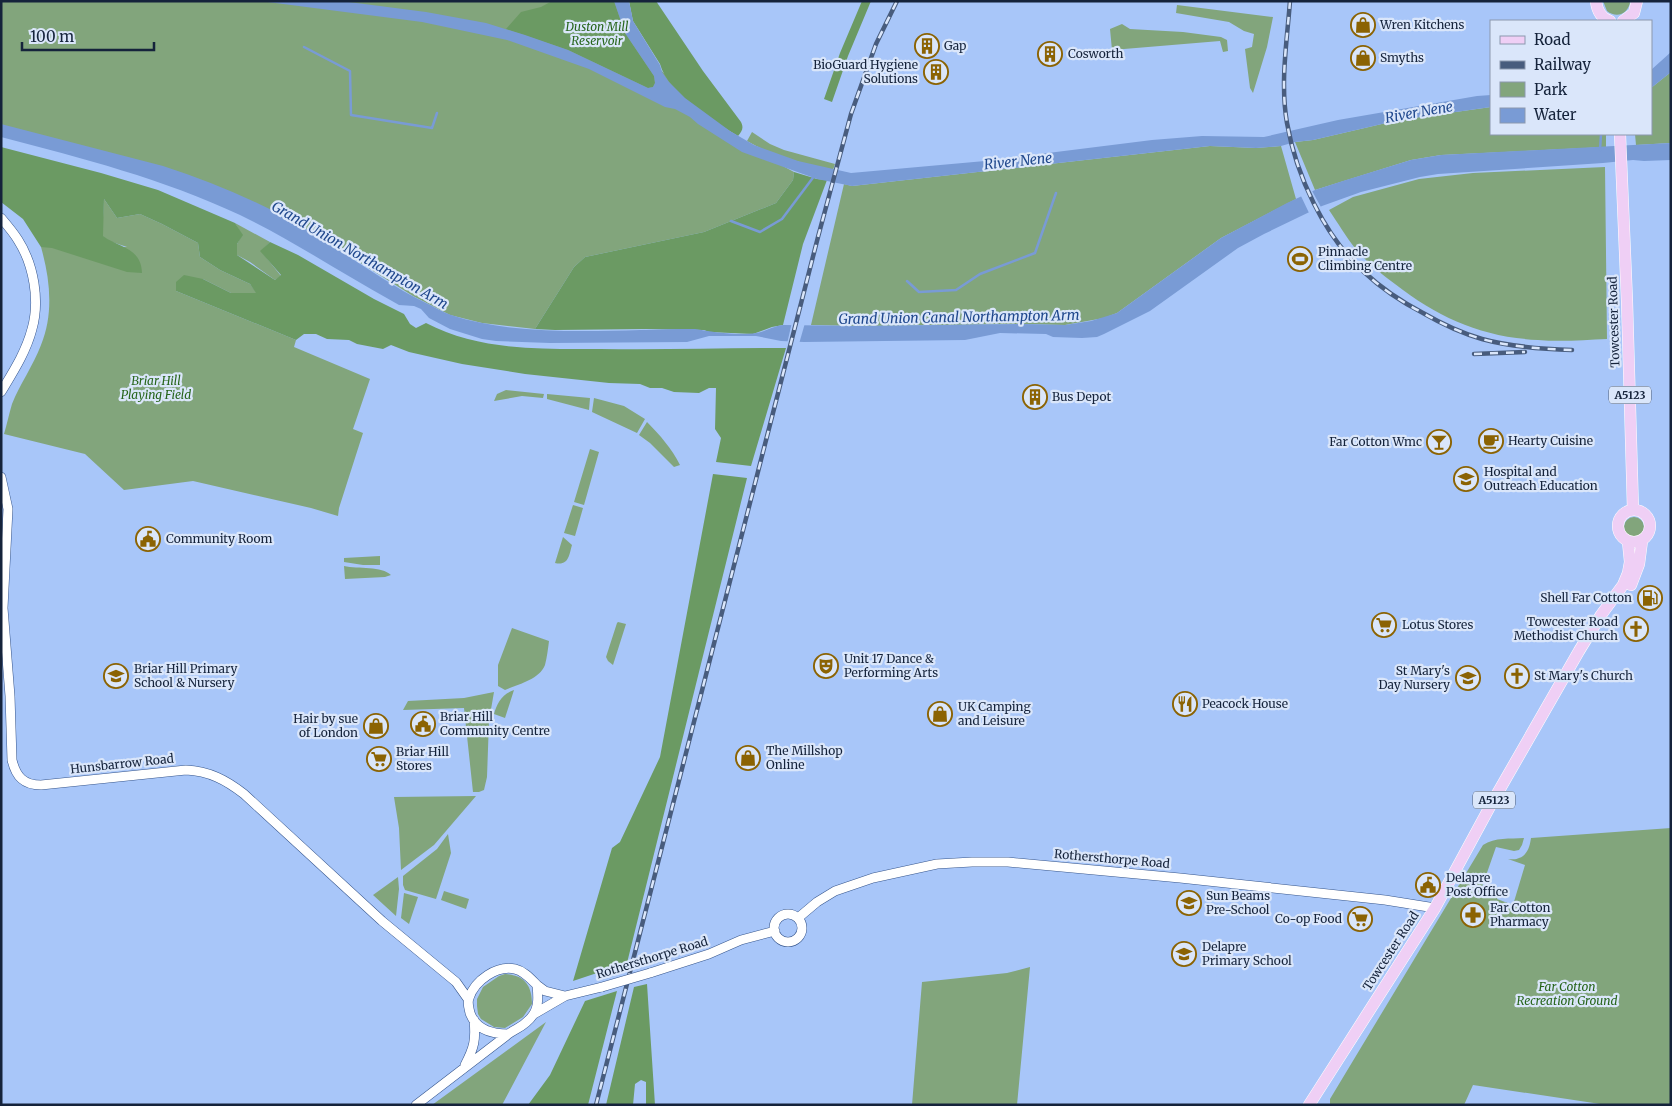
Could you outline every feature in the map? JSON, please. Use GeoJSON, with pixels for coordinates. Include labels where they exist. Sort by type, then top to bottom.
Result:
{"type":"FeatureCollection","features":[{"type":"Feature","properties":{"kind":"main road"},"geometry":{"type":"LineString","coordinates":[[1596,1],[1602,17],[1608,20]]}},
{"type":"Feature","properties":{"kind":"main road"},"geometry":{"type":"LineString","coordinates":[[1624,20],[1634,13],[1637,1]]}},
{"type":"Feature","properties":{"kind":"main road","name":"Towcester Road"},"geometry":{"type":"LineString","coordinates":[[1620,135],[1633,510]]}},
{"type":"Feature","properties":{"kind":"main road"},"geometry":{"type":"LineString","coordinates":[[1633,510],[1646,515],[1650,523],[1648,535],[1638,543],[1624,540],[1618,532],[1618,523],[1624,514],[1633,510]]}},
{"type":"Feature","properties":{"kind":"main road","name":"Towcester Road"},"geometry":{"type":"LineString","coordinates":[[1578,651],[1606,620],[1629,589],[1639,564],[1642,541]]}},
{"type":"Feature","properties":{"kind":"main road","name":"Towcester Road"},"geometry":{"type":"LineString","coordinates":[[1309,1105],[1435,908],[1578,651],[1601,615],[1624,585],[1630,562],[1628,542]]}},
{"type":"Feature","properties":{"kind":"street"},"geometry":{"type":"LineString","coordinates":[[1,218],[18,241],[28,260],[35,296],[34,318],[29,340],[1,392]]}},
{"type":"Feature","properties":{"kind":"street","name":"Hunsbarrow Road"},"geometry":{"type":"LineString","coordinates":[[1,477],[8,509],[3,608],[10,696],[12,760],[14,768],[21,779],[32,785],[41,785],[186,770],[195,770],[219,777],[244,794],[382,920],[456,982],[468,999]]}},
{"type":"Feature","properties":{"kind":"street","name":"Rothersthorpe Road"},"geometry":{"type":"LineString","coordinates":[[798,918],[817,902],[835,891],[873,878],[936,864],[972,862],[1008,862],[1161,876],[1375,899],[1435,908]]}},
{"type":"Feature","properties":{"kind":"street"},"geometry":{"type":"LineString","coordinates":[[782,915],[793,915],[798,918],[802,925],[801,933],[795,940],[785,941],[775,931],[776,922],[782,915]]}},
{"type":"Feature","properties":{"kind":"street","name":"Rothersthorpe Road"},"geometry":{"type":"LineString","coordinates":[[534,1014],[565,996],[650,973],[709,954],[742,940],[775,931]]}},
{"type":"Feature","properties":{"kind":"street"},"geometry":{"type":"LineString","coordinates":[[464,1067],[474,1049],[476,1035],[474,1020],[468,1007],[468,999],[478,984],[489,974],[503,968],[515,969],[545,991],[565,996]]}},
{"type":"Feature","properties":{"kind":"street"},"geometry":{"type":"LineString","coordinates":[[456,982],[478,984]]}},
{"type":"Feature","properties":{"kind":"street"},"geometry":{"type":"LineString","coordinates":[[416,1105],[508,1034],[523,1027],[534,1014],[537,1006],[537,985]]}},
{"type":"Feature","properties":{"kind":"street"},"geometry":{"type":"LineString","coordinates":[[474,1020],[487,1031],[495,1034],[508,1034]]}},
{"type":"Feature","properties":{"kind":"green space","name":"Duston Mill Reservoir"},"geometry":{"type":"Polygon","coordinates":[[[1,1],[621,1],[649,58],[725,135],[794,172],[793,180],[776,203],[704,232],[585,257],[574,267],[535,329],[482,323],[450,315],[413,296],[319,237],[259,214],[1,130],[1,1]]]}},
{"type":"Feature","properties":{"kind":"green space","name":"Duston Mill Reservoir"},"geometry":{"type":"Polygon","coordinates":[[[552,1],[614,1],[625,33],[654,76],[655,83],[653,87],[648,88],[568,50],[506,29],[521,12],[541,7],[552,1]]]}},
{"type":"Feature","properties":{"kind":"green space"},"geometry":{"type":"Polygon","coordinates":[[[629,1],[656,1],[703,71],[741,122],[742,129],[738,136],[693,105],[672,85],[633,21],[629,1]]]}},
{"type":"Feature","properties":{"kind":"green space"},"geometry":{"type":"Polygon","coordinates":[[[862,1],[871,1],[848,56],[832,102],[824,99],[840,53],[862,1]]]}},
{"type":"Feature","properties":{"kind":"green space"},"geometry":{"type":"Polygon","coordinates":[[[1603,1],[1629,1],[1630,3],[1624,13],[1617,15],[1607,11],[1603,1]]]}},
{"type":"Feature","properties":{"kind":"green space"},"geometry":{"type":"Polygon","coordinates":[[[1177,5],[1273,17],[1267,47],[1253,93],[1250,88],[1245,49],[1252,47],[1254,34],[1244,31],[1229,22],[1176,13],[1177,5]]]}},
{"type":"Feature","properties":{"kind":"green space"},"geometry":{"type":"Polygon","coordinates":[[[1122,24],[1130,29],[1183,32],[1221,37],[1227,40],[1228,51],[1223,52],[1220,41],[1112,50],[1110,29],[1122,24]]]}},
{"type":"Feature","properties":{"kind":"green space"},"geometry":{"type":"Polygon","coordinates":[[[1671,72],[1671,143],[1636,145],[1635,135],[1652,135],[1652,87],[1671,72]]]}},
{"type":"Feature","properties":{"kind":"green space"},"geometry":{"type":"Polygon","coordinates":[[[1490,107],[1490,135],[1606,135],[1606,147],[1441,155],[1411,160],[1315,190],[1295,142],[1313,140],[1399,120],[1490,107]]]}},
{"type":"Feature","properties":{"kind":"green space"},"geometry":{"type":"Polygon","coordinates":[[[752,132],[770,144],[784,150],[835,164],[833,170],[789,159],[767,151],[747,141],[752,132]]]}},
{"type":"Feature","properties":{"kind":"green space"},"geometry":{"type":"Polygon","coordinates":[[[1210,146],[1256,148],[1281,146],[1296,199],[1221,238],[1117,313],[1104,318],[1065,325],[811,325],[844,184],[852,186],[1210,146]]]}},
{"type":"Feature","properties":{"kind":"green space"},"geometry":{"type":"Polygon","coordinates":[[[1,147],[158,190],[235,223],[243,235],[237,244],[237,255],[275,280],[281,275],[260,251],[270,242],[298,255],[404,314],[410,324],[416,328],[426,323],[467,339],[489,344],[533,348],[786,348],[751,466],[716,462],[721,438],[715,429],[716,388],[709,388],[699,393],[674,392],[662,388],[650,388],[640,384],[609,383],[525,374],[462,364],[409,352],[391,345],[383,349],[357,344],[349,340],[327,339],[316,334],[304,334],[296,340],[176,291],[176,282],[184,275],[203,279],[231,293],[256,293],[250,284],[220,270],[200,257],[198,243],[140,214],[117,218],[104,199],[103,236],[133,253],[141,264],[142,273],[127,272],[52,248],[41,247],[23,219],[1,202],[1,147]]]}},
{"type":"Feature","properties":{"kind":"green space"},"geometry":{"type":"Polygon","coordinates":[[[1605,167],[1607,339],[1555,341],[1517,338],[1498,335],[1462,324],[1428,307],[1384,276],[1359,253],[1329,210],[1353,197],[1419,179],[1473,173],[1605,167]]]}},
{"type":"Feature","properties":{"kind":"green space"},"geometry":{"type":"Polygon","coordinates":[[[794,172],[827,180],[803,244],[783,325],[753,334],[709,332],[704,330],[535,329],[574,267],[585,257],[704,232],[776,203],[793,180],[794,172]]]}},
{"type":"Feature","properties":{"kind":"green space","name":"Briar Hill Playing Field"},"geometry":{"type":"Polygon","coordinates":[[[104,199],[117,218],[140,214],[198,243],[200,257],[220,270],[250,284],[257,293],[231,293],[203,279],[176,291],[296,340],[294,347],[370,379],[353,429],[363,433],[338,516],[193,481],[124,490],[85,454],[4,434],[12,404],[38,353],[48,321],[47,271],[41,247],[127,247],[109,241],[102,236],[104,199]]]}},
{"type":"Feature","properties":{"kind":"green space"},"geometry":{"type":"Polygon","coordinates":[[[235,223],[270,242],[261,251],[281,276],[275,280],[237,255],[237,244],[242,235],[235,223]]]}},
{"type":"Feature","properties":{"kind":"green space"},"geometry":{"type":"Polygon","coordinates":[[[506,390],[544,394],[543,398],[522,396],[494,401],[497,394],[506,390]]]}},
{"type":"Feature","properties":{"kind":"green space"},"geometry":{"type":"Polygon","coordinates":[[[547,394],[590,398],[589,410],[547,399],[547,394]]]}},
{"type":"Feature","properties":{"kind":"green space"},"geometry":{"type":"Polygon","coordinates":[[[594,398],[624,406],[645,419],[637,433],[592,412],[594,398]]]}},
{"type":"Feature","properties":{"kind":"green space"},"geometry":{"type":"Polygon","coordinates":[[[647,422],[665,442],[680,465],[674,467],[650,443],[639,435],[647,422]]]}},
{"type":"Feature","properties":{"kind":"green space"},"geometry":{"type":"Polygon","coordinates":[[[590,449],[599,452],[584,505],[574,502],[590,449]]]}},
{"type":"Feature","properties":{"kind":"green space"},"geometry":{"type":"Polygon","coordinates":[[[713,474],[747,478],[627,963],[573,981],[612,848],[620,842],[660,757],[713,474]]]}},
{"type":"Feature","properties":{"kind":"green space"},"geometry":{"type":"Polygon","coordinates":[[[573,505],[583,508],[575,536],[564,533],[573,505]]]}},
{"type":"Feature","properties":{"kind":"green space"},"geometry":{"type":"Polygon","coordinates":[[[1630,517],[1638,517],[1644,523],[1644,531],[1638,537],[1630,537],[1624,531],[1624,523],[1630,517]]]}},
{"type":"Feature","properties":{"kind":"green space"},"geometry":{"type":"Polygon","coordinates":[[[563,537],[572,545],[569,556],[563,563],[555,563],[563,537]]]}},
{"type":"Feature","properties":{"kind":"green space"},"geometry":{"type":"Polygon","coordinates":[[[380,556],[380,565],[344,562],[344,558],[380,556]]]}},
{"type":"Feature","properties":{"kind":"green space"},"geometry":{"type":"Polygon","coordinates":[[[344,566],[382,570],[391,575],[345,579],[344,566]]]}},
{"type":"Feature","properties":{"kind":"green space"},"geometry":{"type":"Polygon","coordinates":[[[618,622],[626,624],[613,665],[606,657],[618,622]]]}},
{"type":"Feature","properties":{"kind":"green space"},"geometry":{"type":"Polygon","coordinates":[[[512,628],[549,641],[545,665],[542,670],[528,681],[505,690],[498,686],[498,665],[512,628]]]}},
{"type":"Feature","properties":{"kind":"green space"},"geometry":{"type":"Polygon","coordinates":[[[514,690],[505,718],[494,714],[501,699],[514,690]]]}},
{"type":"Feature","properties":{"kind":"green space"},"geometry":{"type":"Polygon","coordinates":[[[494,692],[489,721],[487,777],[484,790],[473,792],[464,708],[403,710],[408,701],[464,698],[494,692]]]}},
{"type":"Feature","properties":{"kind":"green space"},"geometry":{"type":"Polygon","coordinates":[[[476,796],[434,845],[401,870],[399,828],[394,797],[476,796]]]}},
{"type":"Feature","properties":{"kind":"green space","name":"Far Cotton Recreation Ground"},"geometry":{"type":"Polygon","coordinates":[[[1671,828],[1671,1105],[1607,1105],[1473,1085],[1464,1105],[1330,1105],[1330,1099],[1483,845],[1498,840],[1524,838],[1519,850],[1514,851],[1496,847],[1482,887],[1499,893],[1497,899],[1513,905],[1525,865],[1508,859],[1516,859],[1525,855],[1531,838],[1671,828]]]}},
{"type":"Feature","properties":{"kind":"green space"},"geometry":{"type":"Polygon","coordinates":[[[448,834],[451,853],[436,899],[405,890],[403,876],[437,849],[448,834]]]}},
{"type":"Feature","properties":{"kind":"green space"},"geometry":{"type":"Polygon","coordinates":[[[398,877],[399,889],[396,916],[373,895],[398,877]]]}},
{"type":"Feature","properties":{"kind":"green space"},"geometry":{"type":"Polygon","coordinates":[[[444,891],[469,899],[466,909],[441,900],[444,891]]]}},
{"type":"Feature","properties":{"kind":"green space"},"geometry":{"type":"Polygon","coordinates":[[[404,893],[418,897],[409,924],[401,918],[404,893]]]}},
{"type":"Feature","properties":{"kind":"green space"},"geometry":{"type":"Polygon","coordinates":[[[1030,967],[1017,1105],[912,1105],[922,982],[1007,973],[1030,967]]]}},
{"type":"Feature","properties":{"kind":"green space"},"geometry":{"type":"Polygon","coordinates":[[[505,974],[518,977],[526,983],[531,992],[532,1004],[523,1017],[505,1028],[494,1027],[481,1019],[478,1014],[477,999],[483,987],[505,974]]]}},
{"type":"Feature","properties":{"kind":"green space"},"geometry":{"type":"Polygon","coordinates":[[[647,984],[655,1105],[646,1105],[646,1082],[641,1080],[635,1084],[633,1105],[606,1105],[634,987],[647,984]]]}},
{"type":"Feature","properties":{"kind":"green space"},"geometry":{"type":"Polygon","coordinates":[[[617,991],[588,1105],[528,1105],[550,1075],[585,1001],[617,991]]]}},
{"type":"Feature","properties":{"kind":"green space"},"geometry":{"type":"Polygon","coordinates":[[[546,1022],[502,1105],[432,1105],[546,1022]]]}},
{"type":"Feature","properties":{"kind":"water","name":"River Nene"},"geometry":{"type":"Polygon","coordinates":[[[260,1],[341,1],[426,12],[486,23],[568,50],[648,88],[653,87],[655,83],[654,76],[625,33],[614,1],[629,1],[633,21],[660,65],[662,72],[685,98],[730,131],[754,145],[798,161],[851,173],[985,161],[1152,140],[1202,136],[1264,137],[1338,120],[1477,96],[1490,95],[1490,107],[1399,120],[1281,146],[1256,148],[1210,146],[852,186],[817,179],[742,152],[690,117],[675,109],[665,107],[589,69],[507,40],[422,22],[260,1]]]}},
{"type":"Feature","properties":{"kind":"water"},"geometry":{"type":"Polygon","coordinates":[[[1671,52],[1671,72],[1652,87],[1652,69],[1671,52]]]}},
{"type":"Feature","properties":{"kind":"water"},"geometry":{"type":"Polygon","coordinates":[[[1,124],[163,166],[204,180],[283,216],[321,238],[398,288],[451,315],[509,327],[571,331],[695,329],[749,334],[783,325],[1065,325],[1091,321],[1117,313],[1221,238],[1287,203],[1315,190],[1411,160],[1441,155],[1671,143],[1671,160],[1633,160],[1438,174],[1361,192],[1322,206],[1238,248],[1150,311],[1097,337],[1053,337],[1046,334],[1000,333],[965,340],[804,342],[781,341],[756,336],[709,336],[687,342],[550,343],[496,341],[482,339],[450,329],[429,318],[421,309],[414,306],[399,305],[279,235],[240,215],[152,180],[92,161],[1,137],[1,124]]]}},
{"type":"Feature","properties":{"kind":"pier"},"geometry":{"type":"Polygon","coordinates":[[[1311,189],[1322,209],[1310,215],[1300,194],[1311,189]]]}},
{"type":"Feature","properties":{"kind":"pier"},"geometry":{"type":"Polygon","coordinates":[[[792,322],[805,323],[799,344],[787,344],[792,322]]]}},
{"type":"Feature","properties":{"kind":"waterway"},"geometry":{"type":"LineString","coordinates":[[304,47],[350,71],[351,115],[432,128],[437,113]]}},
{"type":"Feature","properties":{"kind":"waterway"},"geometry":{"type":"LineString","coordinates":[[1600,150],[1601,135]]}},
{"type":"Feature","properties":{"kind":"waterway"},"geometry":{"type":"LineString","coordinates":[[731,221],[760,232],[782,219],[815,175]]}},
{"type":"Feature","properties":{"kind":"waterway"},"geometry":{"type":"LineString","coordinates":[[907,281],[919,292],[956,290],[980,274],[1035,253],[1056,193]]}},
{"type":"Feature","properties":{"kind":"railway"},"geometry":{"type":"LineString","coordinates":[[596,1105],[851,114],[876,44],[897,1]]}},
{"type":"Feature","properties":{"kind":"railway"},"geometry":{"type":"LineString","coordinates":[[1290,1],[1284,93],[1287,123],[1291,143],[1305,184],[1324,223],[1336,241],[1371,278],[1392,295],[1459,331],[1504,344],[1572,350]]}},
{"type":"Feature","properties":{"kind":"railway"},"geometry":{"type":"LineString","coordinates":[[1474,354],[1525,352]]}},
{"type":"Feature","properties":{"kind":"place","name":"Wren Kitchens"},"geometry":{"type":"Point","coordinates":[1363,25]}},
{"type":"Feature","properties":{"kind":"place","name":"Gap"},"geometry":{"type":"Point","coordinates":[927,46]}},
{"type":"Feature","properties":{"kind":"place","name":"Cosworth"},"geometry":{"type":"Point","coordinates":[1050,54]}},
{"type":"Feature","properties":{"kind":"place","name":"Smyths"},"geometry":{"type":"Point","coordinates":[1363,58]}},
{"type":"Feature","properties":{"kind":"place","name":"BioGuard Hygiene Solutions"},"geometry":{"type":"Point","coordinates":[936,72]}},
{"type":"Feature","properties":{"kind":"place","name":"Pinnacle Climbing Centre"},"geometry":{"type":"Point","coordinates":[1300,259]}},
{"type":"Feature","properties":{"kind":"place","name":"Bus Depot"},"geometry":{"type":"Point","coordinates":[1035,397]}},
{"type":"Feature","properties":{"kind":"place","name":"Hearty Cuisine"},"geometry":{"type":"Point","coordinates":[1491,441]}},
{"type":"Feature","properties":{"kind":"place","name":"Far Cotton Wmc"},"geometry":{"type":"Point","coordinates":[1439,442]}},
{"type":"Feature","properties":{"kind":"place","name":"Hospital and Outreach Education"},"geometry":{"type":"Point","coordinates":[1466,479]}},
{"type":"Feature","properties":{"kind":"place","name":"Community Room"},"geometry":{"type":"Point","coordinates":[148,539]}},
{"type":"Feature","properties":{"kind":"place","name":"Shell Far Cotton"},"geometry":{"type":"Point","coordinates":[1650,598]}},
{"type":"Feature","properties":{"kind":"place","name":"Lotus Stores"},"geometry":{"type":"Point","coordinates":[1384,625]}},
{"type":"Feature","properties":{"kind":"place","name":"Towcester Road Methodist Church"},"geometry":{"type":"Point","coordinates":[1636,629]}},
{"type":"Feature","properties":{"kind":"place","name":"Unit 17 Dance & Performing Arts"},"geometry":{"type":"Point","coordinates":[826,666]}},
{"type":"Feature","properties":{"kind":"place","name":"Briar Hill Primary School & Nursery"},"geometry":{"type":"Point","coordinates":[116,676]}},
{"type":"Feature","properties":{"kind":"place","name":"St Mary's Church"},"geometry":{"type":"Point","coordinates":[1517,676]}},
{"type":"Feature","properties":{"kind":"place","name":"St Mary's Day Nursery"},"geometry":{"type":"Point","coordinates":[1468,678]}},
{"type":"Feature","properties":{"kind":"place","name":"Peacock House"},"geometry":{"type":"Point","coordinates":[1185,704]}},
{"type":"Feature","properties":{"kind":"place","name":"UK Camping and Leisure"},"geometry":{"type":"Point","coordinates":[940,714]}},
{"type":"Feature","properties":{"kind":"place","name":"Briar Hill Community Centre"},"geometry":{"type":"Point","coordinates":[423,724]}},
{"type":"Feature","properties":{"kind":"place","name":"Hair by sue of London"},"geometry":{"type":"Point","coordinates":[376,726]}},
{"type":"Feature","properties":{"kind":"place","name":"The Millshop Online"},"geometry":{"type":"Point","coordinates":[748,758]}},
{"type":"Feature","properties":{"kind":"place","name":"Briar Hill Stores"},"geometry":{"type":"Point","coordinates":[379,759]}},
{"type":"Feature","properties":{"kind":"place","name":"Delapre Post Office"},"geometry":{"type":"Point","coordinates":[1428,885]}},
{"type":"Feature","properties":{"kind":"place","name":"Sun Beams Pre-School"},"geometry":{"type":"Point","coordinates":[1189,903]}},
{"type":"Feature","properties":{"kind":"place","name":"Far Cotton Pharmacy"},"geometry":{"type":"Point","coordinates":[1473,915]}},
{"type":"Feature","properties":{"kind":"place","name":"Co-op Food"},"geometry":{"type":"Point","coordinates":[1360,919]}},
{"type":"Feature","properties":{"kind":"place","name":"Delapre Primary School"},"geometry":{"type":"Point","coordinates":[1184,954]}},
{"type":"Feature","properties":{"kind":"water label","name":"Grand Union Northampton Arm"},"geometry":{"type":"Point","coordinates":[360,255]}},
{"type":"Feature","properties":{"kind":"water label","name":"Grand Union Canal Northampton Arm"},"geometry":{"type":"Point","coordinates":[959,317]}}]}
